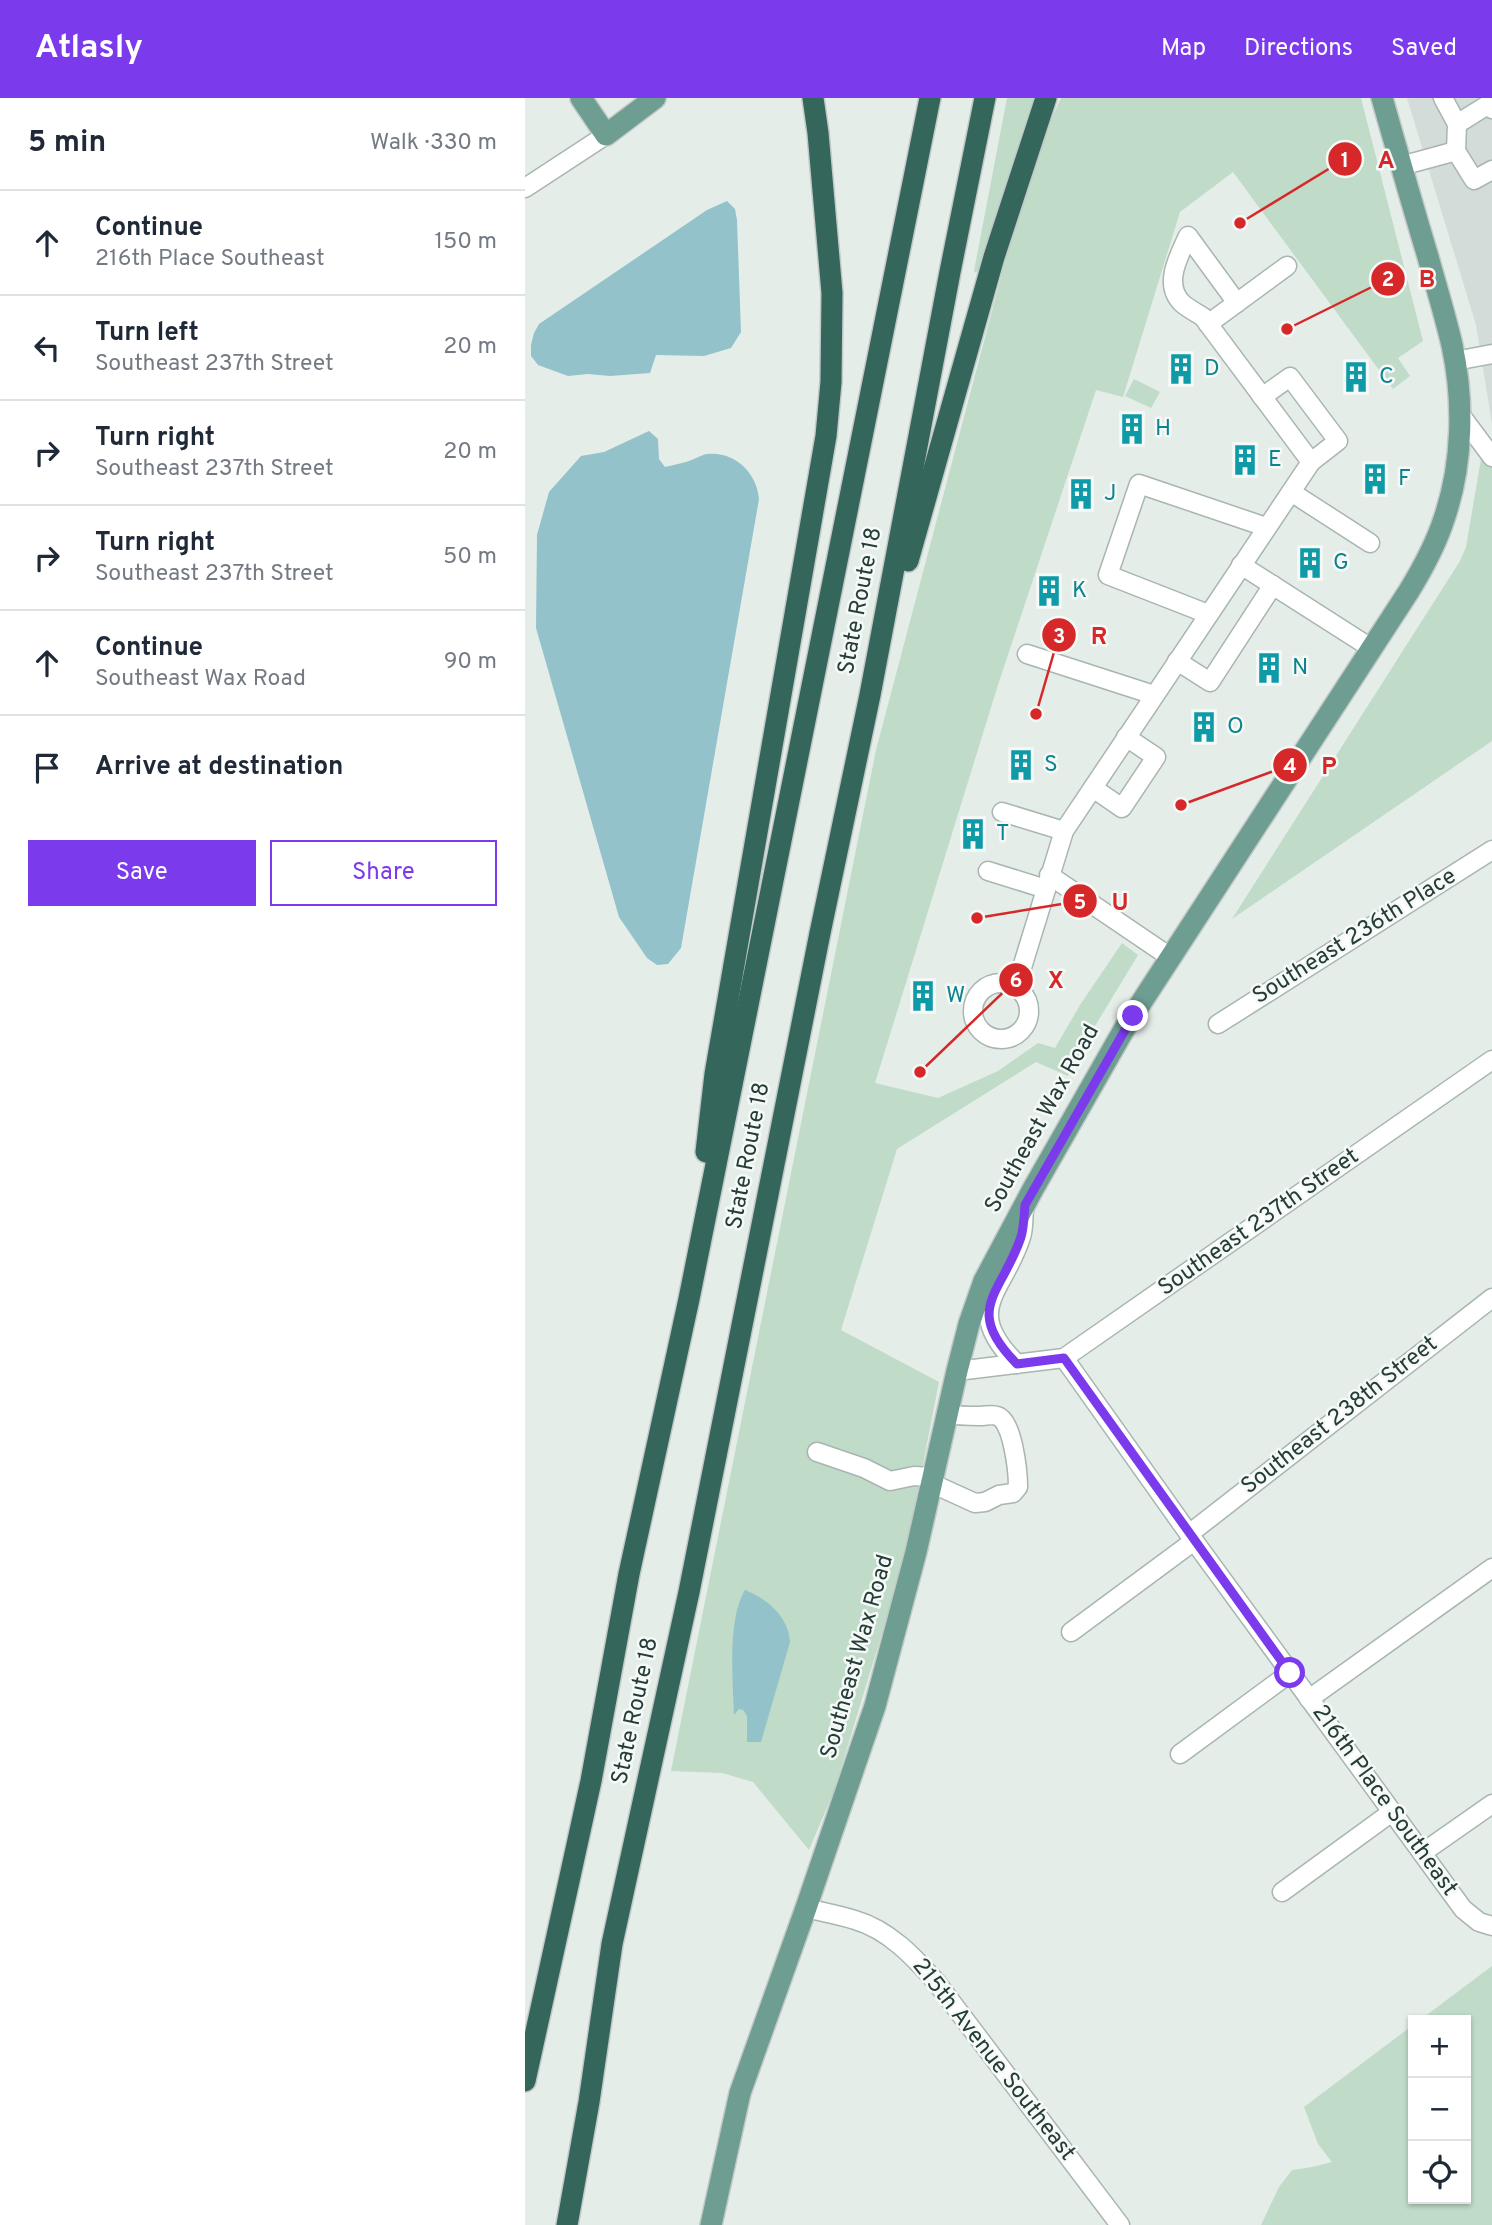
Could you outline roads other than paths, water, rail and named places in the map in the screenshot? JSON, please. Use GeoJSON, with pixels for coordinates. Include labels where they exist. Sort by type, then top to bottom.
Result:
{"type":"FeatureCollection","features":[{"type":"Feature","properties":{"kind":"highway"},"geometry":{"type":"LineString","coordinates":[[689,1299],[715,1074],[826,436],[831,382],[832,293],[813,98]]}},
{"type":"Feature","properties":{"kind":"highway","name":"State Route 18"},"geometry":{"type":"LineString","coordinates":[[525,2081],[591,1781],[629,1574],[689,1299],[930,98]]}},
{"type":"Feature","properties":{"kind":"highway","name":"State Route 18"},"geometry":{"type":"LineString","coordinates":[[567,2225],[613,1944],[689,1592],[870,695],[985,98]]}},
{"type":"Feature","properties":{"kind":"highway"},"geometry":{"type":"LineString","coordinates":[[870,695],[993,257],[1046,98]]}},
{"type":"Feature","properties":{"kind":"main road"},"geometry":{"type":"LineString","coordinates":[[581,98],[606,135],[655,98]]}},
{"type":"Feature","properties":{"kind":"main road","name":"Southeast Wax Road"},"geometry":{"type":"LineString","coordinates":[[711,2225],[740,2094],[875,1706],[893,1643],[969,1324],[984,1281],[1126,1026],[1426,561],[1445,518],[1454,479],[1460,414],[1455,360],[1382,98]]}},
{"type":"Feature","properties":{"kind":"street"},"geometry":{"type":"LineString","coordinates":[[1443,98],[1457,124],[1456,151],[1474,180],[1492,170]]}},
{"type":"Feature","properties":{"kind":"street"},"geometry":{"type":"LineString","coordinates":[[1457,124],[1489,104],[1492,109]]}},
{"type":"Feature","properties":{"kind":"street"},"geometry":{"type":"LineString","coordinates":[[525,188],[606,135]]}},
{"type":"Feature","properties":{"kind":"street"},"geometry":{"type":"LineString","coordinates":[[1401,166],[1456,151]]}},
{"type":"Feature","properties":{"kind":"street"},"geometry":{"type":"LineString","coordinates":[[1237,303],[1188,236],[1173,271],[1174,290],[1182,304],[1203,317],[1311,462]]}},
{"type":"Feature","properties":{"kind":"street"},"geometry":{"type":"LineString","coordinates":[[1208,324],[1287,266]]}},
{"type":"Feature","properties":{"kind":"street"},"geometry":{"type":"LineString","coordinates":[[1455,360],[1492,354]]}},
{"type":"Feature","properties":{"kind":"street"},"geometry":{"type":"LineString","coordinates":[[1016,987],[1064,831],[1311,462],[1338,441],[1290,377],[1262,397]]}},
{"type":"Feature","properties":{"kind":"street"},"geometry":{"type":"LineString","coordinates":[[1460,414],[1492,457]]}},
{"type":"Feature","properties":{"kind":"street"},"geometry":{"type":"LineString","coordinates":[[1208,614],[1108,575],[1139,484],[1266,527]]}},
{"type":"Feature","properties":{"kind":"street"},"geometry":{"type":"LineString","coordinates":[[1291,492],[1370,543]]}},
{"type":"Feature","properties":{"kind":"street"},"geometry":{"type":"LineString","coordinates":[[1241,565],[1371,648]]}},
{"type":"Feature","properties":{"kind":"street"},"geometry":{"type":"LineString","coordinates":[[1177,661],[1210,682],[1273,585]]}},
{"type":"Feature","properties":{"kind":"street"},"geometry":{"type":"LineString","coordinates":[[1027,654],[1154,695]]}},
{"type":"Feature","properties":{"kind":"street"},"geometry":{"type":"LineString","coordinates":[[1093,788],[1122,807],[1156,757],[1126,737]]}},
{"type":"Feature","properties":{"kind":"street"},"geometry":{"type":"LineString","coordinates":[[1002,812],[1064,831]]}},
{"type":"Feature","properties":{"kind":"street","name":"Southeast 236th Place"},"geometry":{"type":"LineString","coordinates":[[1218,1024],[1492,850]]}},
{"type":"Feature","properties":{"kind":"street"},"geometry":{"type":"LineString","coordinates":[[988,871],[1048,882],[1170,957]]}},
{"type":"Feature","properties":{"kind":"street","name":"Southeast 237th Street"},"geometry":{"type":"LineString","coordinates":[[957,1371],[1064,1358],[1492,1060]]}},
{"type":"Feature","properties":{"kind":"street"},"geometry":{"type":"LineString","coordinates":[[1017,1364],[992,1335],[988,1321],[990,1303],[1022,1236],[1025,1205]]}},
{"type":"Feature","properties":{"kind":"street","name":"Southeast 238th Street"},"geometry":{"type":"LineString","coordinates":[[1071,1632],[1492,1298]]}},
{"type":"Feature","properties":{"kind":"street","name":"216th Place Southeast"},"geometry":{"type":"LineString","coordinates":[[1064,1358],[1463,1909],[1479,1922],[1492,1926]]}},
{"type":"Feature","properties":{"kind":"street"},"geometry":{"type":"LineString","coordinates":[[817,1452],[890,1480],[915,1476],[932,1480],[975,1503],[1013,1493],[1018,1487],[1016,1459],[1007,1424],[1003,1419],[994,1415],[947,1414]]}},
{"type":"Feature","properties":{"kind":"street"},"geometry":{"type":"LineString","coordinates":[[1309,1699],[1492,1568]]}},
{"type":"Feature","properties":{"kind":"street"},"geometry":{"type":"LineString","coordinates":[[1179,1755],[1290,1673]]}},
{"type":"Feature","properties":{"kind":"street"},"geometry":{"type":"LineString","coordinates":[[1422,1853],[1492,1804]]}},
{"type":"Feature","properties":{"kind":"street"},"geometry":{"type":"LineString","coordinates":[[1282,1892],[1392,1812]]}},
{"type":"Feature","properties":{"kind":"street","name":"215th Avenue Southeast"},"geometry":{"type":"LineString","coordinates":[[806,1908],[856,1920],[881,1931],[922,1965],[1120,2225]]}},
{"type":"Feature","properties":{"kind":"water"},"geometry":{"type":"Polygon","coordinates":[[[727,201],[735,209],[737,220],[741,332],[731,348],[704,356],[656,355],[650,373],[568,376],[538,365],[531,356],[531,345],[539,324],[707,210],[727,201]]]}},
{"type":"Feature","properties":{"kind":"water"},"geometry":{"type":"Polygon","coordinates":[[[649,431],[658,439],[659,459],[665,467],[707,454],[727,456],[749,473],[759,499],[681,948],[668,964],[657,965],[647,958],[619,917],[536,628],[537,535],[549,492],[581,456],[604,452],[649,431]]]}},
{"type":"Feature","properties":{"kind":"water"},"geometry":{"type":"Polygon","coordinates":[[[745,1590],[761,1598],[775,1610],[785,1624],[790,1642],[761,1742],[747,1742],[747,1716],[743,1710],[739,1709],[734,1715],[733,1634],[739,1603],[745,1590]]]}},
{"type":"Feature","properties":{"kind":"place","name":"A"},"geometry":{"type":"Point","coordinates":[1240,223]}},
{"type":"Feature","properties":{"kind":"place","name":"B"},"geometry":{"type":"Point","coordinates":[1287,329]}},
{"type":"Feature","properties":{"kind":"place","name":"D"},"geometry":{"type":"Point","coordinates":[1181,369]}},
{"type":"Feature","properties":{"kind":"place","name":"C"},"geometry":{"type":"Point","coordinates":[1356,377]}},
{"type":"Feature","properties":{"kind":"place","name":"H"},"geometry":{"type":"Point","coordinates":[1132,429]}},
{"type":"Feature","properties":{"kind":"place","name":"E"},"geometry":{"type":"Point","coordinates":[1245,460]}},
{"type":"Feature","properties":{"kind":"place","name":"F"},"geometry":{"type":"Point","coordinates":[1375,479]}},
{"type":"Feature","properties":{"kind":"place","name":"J"},"geometry":{"type":"Point","coordinates":[1081,494]}},
{"type":"Feature","properties":{"kind":"place","name":"G"},"geometry":{"type":"Point","coordinates":[1310,563]}},
{"type":"Feature","properties":{"kind":"place","name":"K"},"geometry":{"type":"Point","coordinates":[1049,591]}},
{"type":"Feature","properties":{"kind":"place","name":"N"},"geometry":{"type":"Point","coordinates":[1269,668]}},
{"type":"Feature","properties":{"kind":"place","name":"R"},"geometry":{"type":"Point","coordinates":[1036,714]}},
{"type":"Feature","properties":{"kind":"place","name":"O"},"geometry":{"type":"Point","coordinates":[1204,727]}},
{"type":"Feature","properties":{"kind":"place","name":"S"},"geometry":{"type":"Point","coordinates":[1021,765]}},
{"type":"Feature","properties":{"kind":"place","name":"P"},"geometry":{"type":"Point","coordinates":[1181,805]}},
{"type":"Feature","properties":{"kind":"place","name":"T"},"geometry":{"type":"Point","coordinates":[973,834]}},
{"type":"Feature","properties":{"kind":"place","name":"U"},"geometry":{"type":"Point","coordinates":[977,918]}},
{"type":"Feature","properties":{"kind":"place","name":"W"},"geometry":{"type":"Point","coordinates":[923,996]}},
{"type":"Feature","properties":{"kind":"place","name":"X"},"geometry":{"type":"Point","coordinates":[920,1072]}}]}
